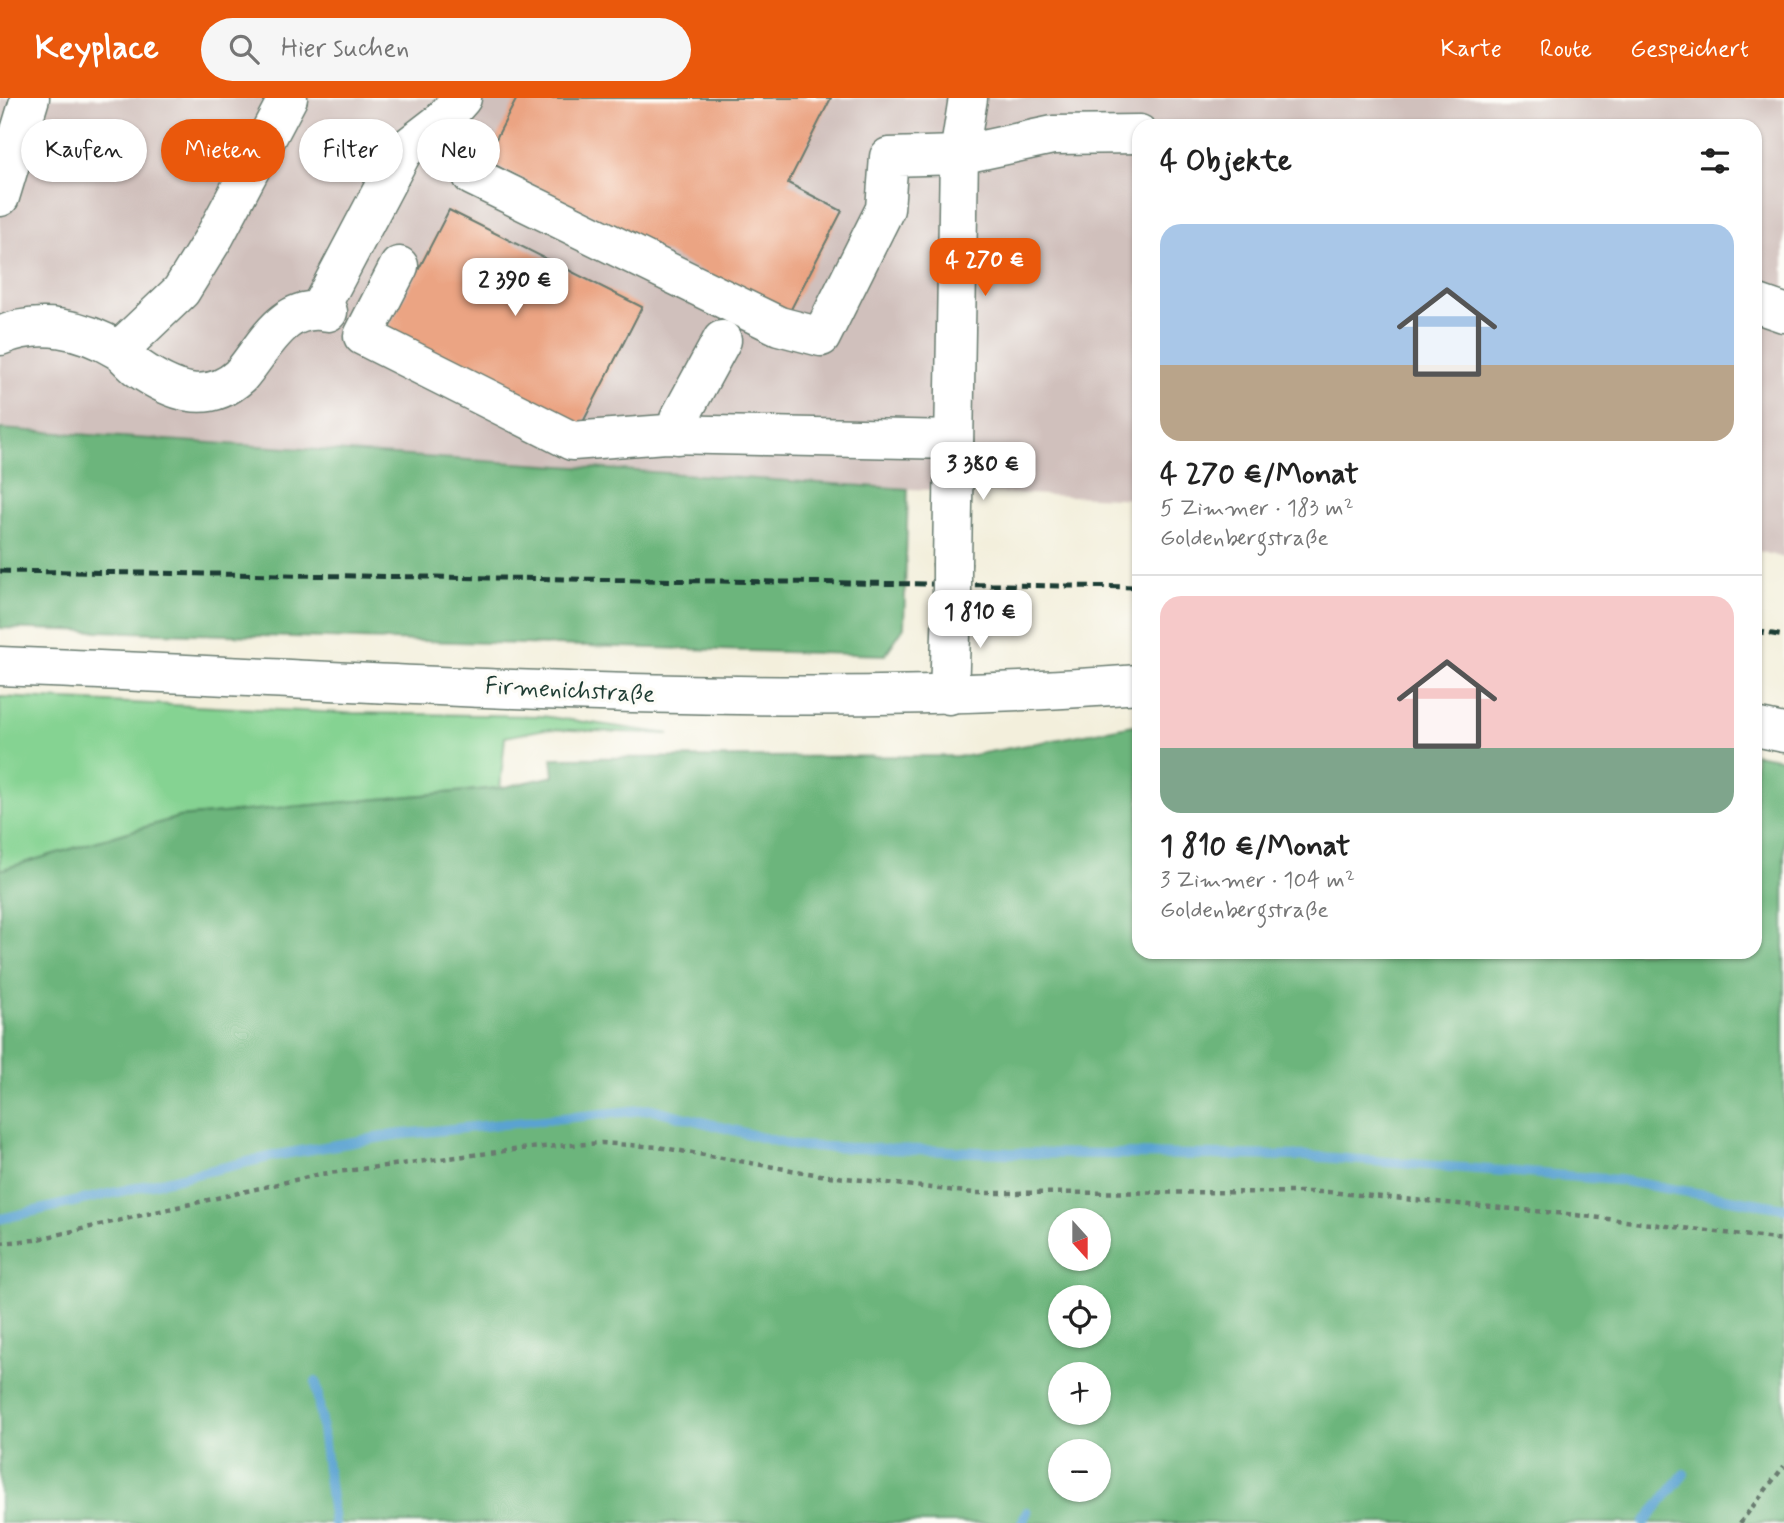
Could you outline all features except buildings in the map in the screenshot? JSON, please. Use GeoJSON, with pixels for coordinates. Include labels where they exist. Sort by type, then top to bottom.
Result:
{"type":"FeatureCollection","features":[{"type":"Feature","properties":{"kind":"street"},"geometry":{"type":"LineString","coordinates":[[0,197],[30,98]]}},
{"type":"Feature","properties":{"kind":"street"},"geometry":{"type":"LineString","coordinates":[[119,350],[181,291],[215,236],[288,98]]}},
{"type":"Feature","properties":{"kind":"street"},"geometry":{"type":"LineString","coordinates":[[0,334],[32,324],[66,329],[119,350],[135,366],[170,387],[186,393],[208,394],[232,384],[289,316],[323,311],[403,151],[442,121],[462,98]]}},
{"type":"Feature","properties":{"kind":"street"},"geometry":{"type":"LineString","coordinates":[[948,695],[952,604],[959,155],[968,98]]}},
{"type":"Feature","properties":{"kind":"street"},"geometry":{"type":"LineString","coordinates":[[484,182],[779,326],[821,337],[885,209],[889,157],[959,155],[1054,135],[1132,134]]}},
{"type":"Feature","properties":{"kind":"street"},"geometry":{"type":"LineString","coordinates":[[399,267],[363,336],[572,441],[677,435],[954,440]]}},
{"type":"Feature","properties":{"kind":"street"},"geometry":{"type":"LineString","coordinates":[[1762,305],[1784,313]]}},
{"type":"Feature","properties":{"kind":"street"},"geometry":{"type":"LineString","coordinates":[[677,435],[679,419],[722,340]]}},
{"type":"Feature","properties":{"kind":"street","name":"Firmenichstraße"},"geometry":{"type":"LineString","coordinates":[[0,666],[674,696],[948,695],[1132,684]]}},
{"type":"Feature","properties":{"kind":"street"},"geometry":{"type":"LineString","coordinates":[[1762,728],[1784,733]]}},
{"type":"Feature","properties":{"kind":"path"},"geometry":{"type":"LineString","coordinates":[[0,1243],[34,1240],[321,1174],[529,1148],[601,1143],[658,1147],[820,1175],[974,1193],[1328,1192],[1567,1214],[1784,1240]]}},
{"type":"Feature","properties":{"kind":"path"},"geometry":{"type":"LineString","coordinates":[[1740,1523],[1784,1466]]}},
{"type":"Feature","properties":{"kind":"shaded area"},"geometry":{"type":"Polygon","coordinates":[[[0,98],[1784,98],[1784,558],[1762,552],[1762,119],[1132,119],[1132,499],[908,489],[0,429],[0,98]]]}},
{"type":"Feature","properties":{"kind":"green space"},"geometry":{"type":"Polygon","coordinates":[[[0,429],[908,489],[904,627],[885,655],[0,628],[0,429]]]}},
{"type":"Feature","properties":{"kind":"green space"},"geometry":{"type":"Polygon","coordinates":[[[0,697],[345,713],[542,716],[669,734],[545,729],[505,737],[500,788],[179,817],[0,870],[0,697]]]}},
{"type":"Feature","properties":{"kind":"green space"},"geometry":{"type":"Polygon","coordinates":[[[1132,725],[1132,959],[1762,959],[1762,755],[1784,759],[1784,1523],[0,1523],[0,870],[179,817],[500,788],[554,776],[552,758],[967,756],[1132,725]]]}},
{"type":"Feature","properties":{"kind":"waterway"},"geometry":{"type":"LineString","coordinates":[[0,1219],[278,1155],[394,1135],[652,1109],[795,1146],[1008,1153],[1308,1156],[1618,1180],[1784,1208]]}},
{"type":"Feature","properties":{"kind":"waterway"},"geometry":{"type":"LineString","coordinates":[[316,1382],[334,1523]]}},
{"type":"Feature","properties":{"kind":"waterway"},"geometry":{"type":"LineString","coordinates":[[1644,1523],[1684,1474]]}},
{"type":"Feature","properties":{"kind":"waterway"},"geometry":{"type":"LineString","coordinates":[[1022,1523],[1027,1512]]}},
{"type":"Feature","properties":{"kind":"railway"},"geometry":{"type":"LineString","coordinates":[[0,571],[1132,587]]}},
{"type":"Feature","properties":{"kind":"railway"},"geometry":{"type":"LineString","coordinates":[[1762,632],[1784,636]]}}]}
